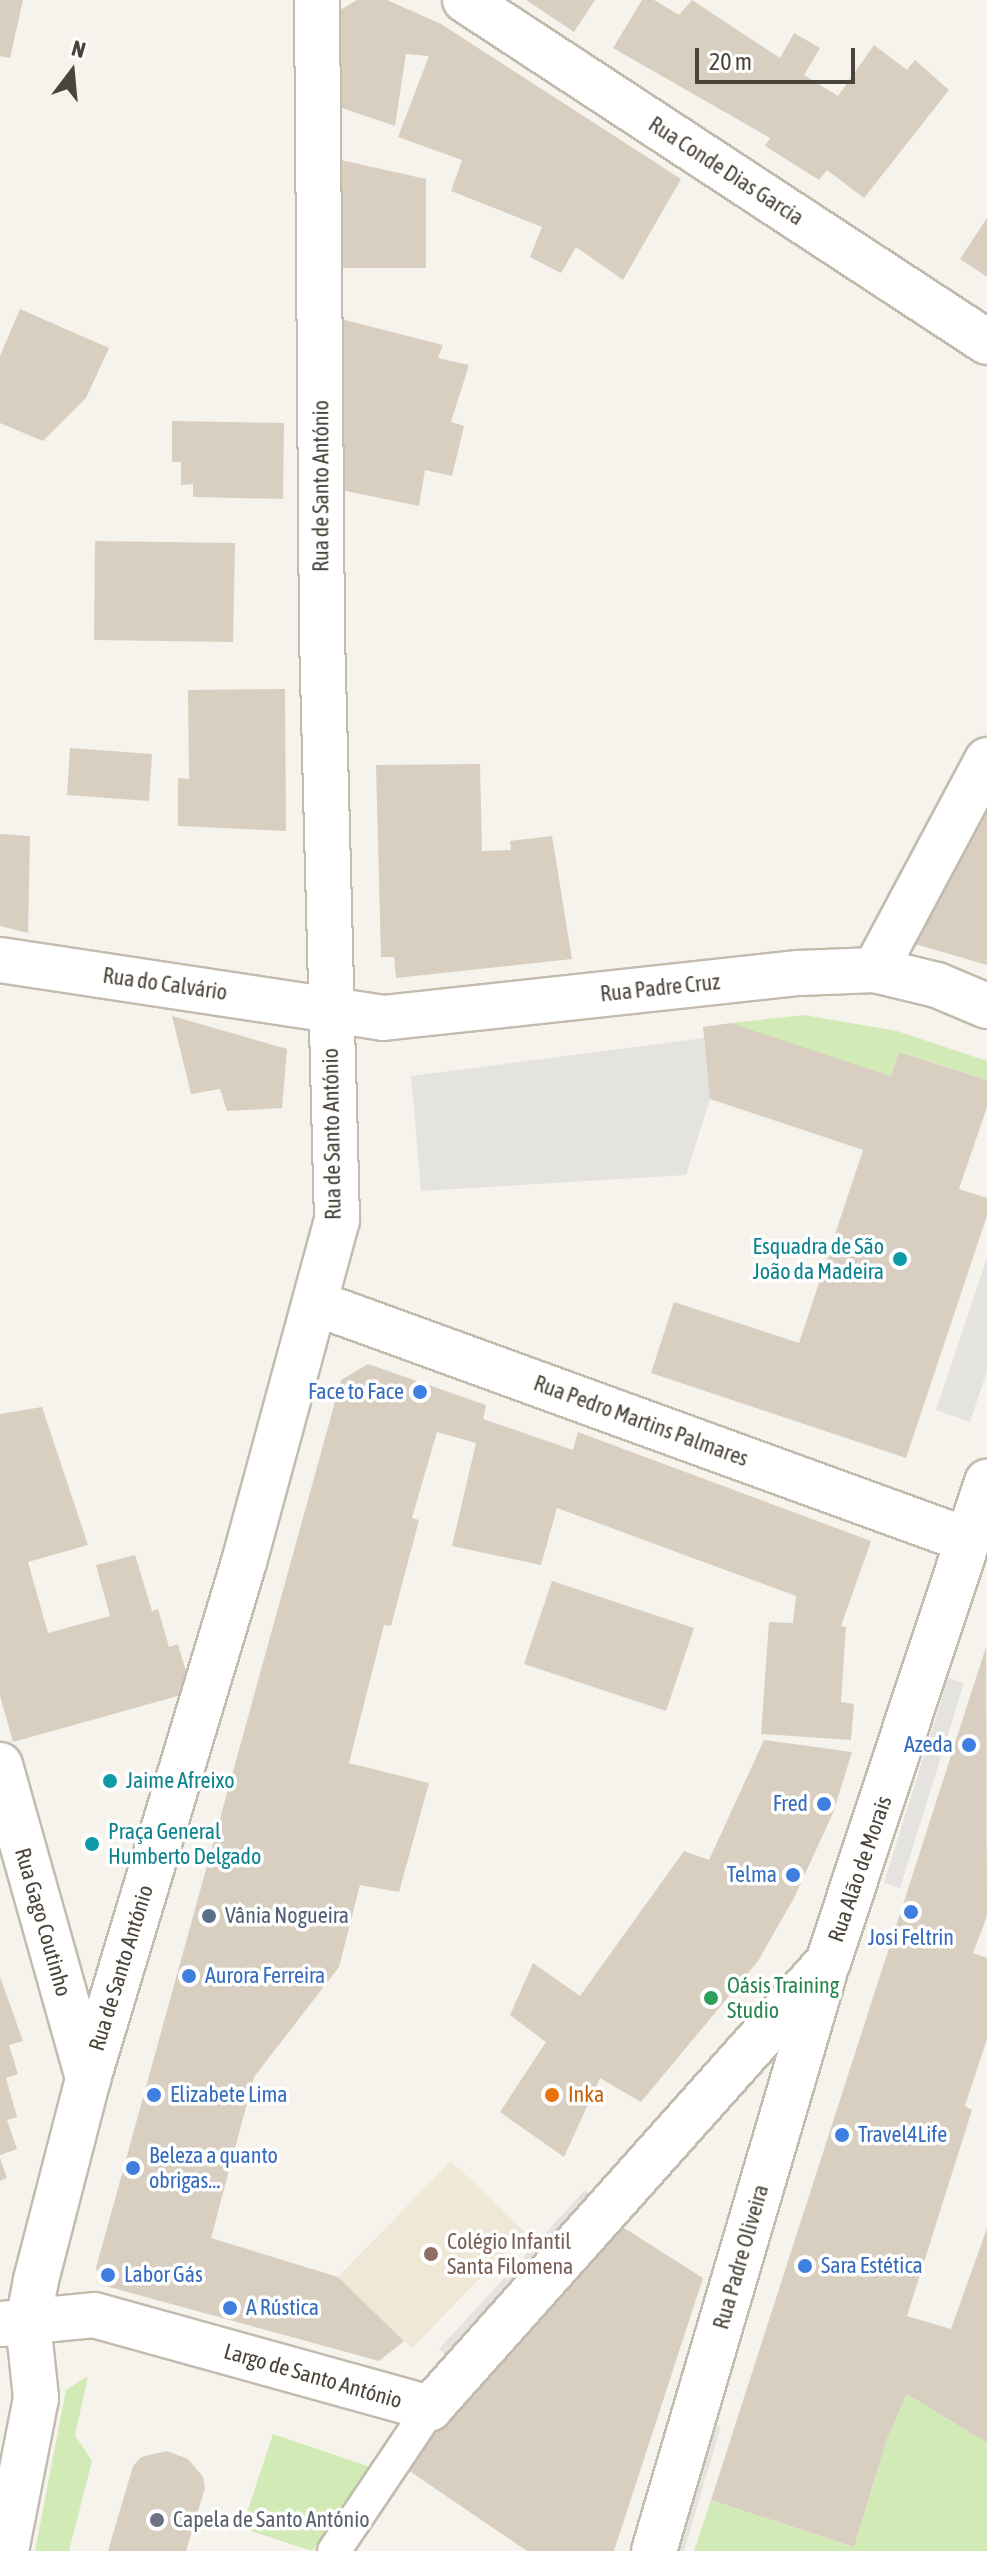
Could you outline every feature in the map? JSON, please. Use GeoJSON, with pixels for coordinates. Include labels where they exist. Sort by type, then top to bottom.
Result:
{"type":"FeatureCollection","features":[{"type":"Feature","properties":{"kind":"street","name":"Rua de Santo António"},"geometry":{"type":"LineString","coordinates":[[6,2551],[36,2398],[14,2323],[244,1562],[337,1220],[328,1013],[317,0]]}},
{"type":"Feature","properties":{"kind":"street","name":"Rua Conde Dias Garcia"},"geometry":{"type":"LineString","coordinates":[[465,0],[987,342]]}},
{"type":"Feature","properties":{"kind":"street"},"geometry":{"type":"LineString","coordinates":[[875,970],[987,760]]}},
{"type":"Feature","properties":{"kind":"street","name":"Rua do Calvário"},"geometry":{"type":"LineString","coordinates":[[0,960],[270,999],[328,1013]]}},
{"type":"Feature","properties":{"kind":"street","name":"Rua Padre Cruz"},"geometry":{"type":"LineString","coordinates":[[328,1013],[383,1018],[799,973],[875,970],[937,985],[987,1006]]}},
{"type":"Feature","properties":{"kind":"street","name":"Rua Pedro Martins Palmares"},"geometry":{"type":"LineString","coordinates":[[315,1303],[967,1540]]}},
{"type":"Feature","properties":{"kind":"street","name":"Rua Alão de Morais"},"geometry":{"type":"LineString","coordinates":[[430,2408],[828,1962],[987,1482]]}},
{"type":"Feature","properties":{"kind":"street","name":"Rua Gago Coutinho"},"geometry":{"type":"LineString","coordinates":[[0,1765],[8,1828],[88,2079]]}},
{"type":"Feature","properties":{"kind":"street","name":"Rua Padre Oliveira"},"geometry":{"type":"LineString","coordinates":[[654,2551],[828,1962]]}},
{"type":"Feature","properties":{"kind":"street","name":"Largo de Santo António"},"geometry":{"type":"LineString","coordinates":[[14,2323],[94,2315],[430,2408],[334,2551]]}},
{"type":"Feature","properties":{"kind":"shaded area"},"geometry":{"type":"Polygon","coordinates":[[[704,1038],[710,1099],[686,1175],[421,1191],[411,1076],[704,1038]]]}},
{"type":"Feature","properties":{"kind":"shaded area"},"geometry":{"type":"Polygon","coordinates":[[[987,1258],[987,1371],[970,1422],[936,1410],[987,1258]]]}},
{"type":"Feature","properties":{"kind":"shaded area"},"geometry":{"type":"Polygon","coordinates":[[[948,1678],[964,1683],[900,1888],[884,1883],[948,1678]]]}},
{"type":"Feature","properties":{"kind":"shaded area","name":"Colégio Infantil Santa Filomena"},"geometry":{"type":"Polygon","coordinates":[[[451,2161],[525,2232],[412,2348],[338,2277],[451,2161]]]}},
{"type":"Feature","properties":{"kind":"shaded area"},"geometry":{"type":"Polygon","coordinates":[[[585,2190],[599,2202],[453,2361],[439,2349],[585,2190]]]}},
{"type":"Feature","properties":{"kind":"shaded area"},"geometry":{"type":"Polygon","coordinates":[[[704,2421],[721,2426],[684,2551],[665,2551],[704,2421]]]}},
{"type":"Feature","properties":{"kind":"green space"},"geometry":{"type":"Polygon","coordinates":[[[804,1015],[897,1031],[987,1061],[987,1080],[900,1052],[891,1076],[731,1023],[804,1015]]]}},
{"type":"Feature","properties":{"kind":"green space"},"geometry":{"type":"Polygon","coordinates":[[[88,2376],[75,2435],[92,2461],[69,2551],[35,2551],[66,2390],[88,2376]]]}},
{"type":"Feature","properties":{"kind":"green space"},"geometry":{"type":"Polygon","coordinates":[[[907,2394],[987,2443],[987,2551],[694,2551],[711,2500],[854,2547],[887,2439],[907,2394]]]}},
{"type":"Feature","properties":{"kind":"green space"},"geometry":{"type":"Polygon","coordinates":[[[273,2434],[370,2467],[312,2551],[242,2528],[273,2434]]]}},
{"type":"Feature","properties":{"kind":"building"},"geometry":{"type":"Polygon","coordinates":[[[0,0],[23,0],[10,58],[0,56],[0,0]]]}},
{"type":"Feature","properties":{"kind":"building"},"geometry":{"type":"Polygon","coordinates":[[[357,0],[387,0],[441,24],[681,179],[623,280],[576,247],[561,273],[530,257],[542,227],[451,191],[462,160],[398,137],[429,56],[406,54],[395,126],[339,107],[340,10],[357,0]]]}},
{"type":"Feature","properties":{"kind":"building"},"geometry":{"type":"Polygon","coordinates":[[[526,0],[595,0],[574,32],[526,0]]]}},
{"type":"Feature","properties":{"kind":"building"},"geometry":{"type":"Polygon","coordinates":[[[642,0],[654,0],[679,15],[692,0],[780,58],[794,33],[820,48],[804,75],[838,96],[874,45],[907,70],[915,60],[949,90],[864,198],[827,170],[819,180],[765,146],[770,138],[613,48],[642,0]]]}},
{"type":"Feature","properties":{"kind":"building"},"geometry":{"type":"Polygon","coordinates":[[[341,160],[426,179],[426,268],[340,268],[341,160]]]}},
{"type":"Feature","properties":{"kind":"building"},"geometry":{"type":"Polygon","coordinates":[[[987,218],[987,277],[960,259],[987,218]]]}},
{"type":"Feature","properties":{"kind":"building"},"geometry":{"type":"Polygon","coordinates":[[[20,309],[109,348],[86,398],[43,441],[0,423],[0,356],[20,309]]]}},
{"type":"Feature","properties":{"kind":"building"},"geometry":{"type":"Polygon","coordinates":[[[341,319],[443,345],[438,358],[469,365],[451,422],[464,426],[452,476],[425,470],[419,506],[341,490],[341,319]]]}},
{"type":"Feature","properties":{"kind":"building"},"geometry":{"type":"Polygon","coordinates":[[[172,421],[284,423],[283,499],[193,497],[193,484],[181,485],[181,462],[172,462],[172,421]]]}},
{"type":"Feature","properties":{"kind":"building"},"geometry":{"type":"Polygon","coordinates":[[[95,541],[235,543],[233,642],[94,640],[95,541]]]}},
{"type":"Feature","properties":{"kind":"building"},"geometry":{"type":"Polygon","coordinates":[[[285,689],[286,831],[178,826],[178,778],[189,779],[188,690],[285,689]]]}},
{"type":"Feature","properties":{"kind":"building"},"geometry":{"type":"Polygon","coordinates":[[[70,748],[152,754],[149,801],[67,795],[70,748]]]}},
{"type":"Feature","properties":{"kind":"building"},"geometry":{"type":"Polygon","coordinates":[[[480,764],[482,851],[511,850],[510,841],[552,836],[572,959],[396,978],[394,957],[381,957],[376,765],[480,764]]]}},
{"type":"Feature","properties":{"kind":"building"},"geometry":{"type":"Polygon","coordinates":[[[987,809],[987,965],[915,944],[987,809]]]}},
{"type":"Feature","properties":{"kind":"building"},"geometry":{"type":"Polygon","coordinates":[[[0,834],[30,836],[28,933],[0,926],[0,834]]]}},
{"type":"Feature","properties":{"kind":"building"},"geometry":{"type":"Polygon","coordinates":[[[172,1016],[287,1049],[282,1108],[227,1111],[220,1089],[191,1094],[172,1016]]]}},
{"type":"Feature","properties":{"kind":"building","name":"Esquadra de São João da Madeira"},"geometry":{"type":"Polygon","coordinates":[[[731,1023],[891,1076],[899,1052],[987,1080],[987,1107],[959,1189],[987,1198],[987,1216],[906,1458],[651,1373],[674,1302],[799,1343],[863,1150],[710,1099],[703,1027],[731,1023]]]}},
{"type":"Feature","properties":{"kind":"building"},"geometry":{"type":"Polygon","coordinates":[[[368,1364],[486,1405],[483,1419],[573,1450],[578,1432],[871,1541],[841,1626],[846,1627],[841,1702],[854,1704],[851,1740],[761,1734],[769,1622],[793,1623],[796,1596],[557,1508],[541,1565],[452,1546],[476,1443],[437,1432],[412,1518],[419,1520],[391,1626],[384,1625],[349,1763],[429,1783],[399,1892],[360,1885],[339,1967],[254,2077],[211,2238],[338,2277],[404,2341],[379,2361],[102,2285],[96,2268],[341,1380],[368,1364]]]}},
{"type":"Feature","properties":{"kind":"building"},"geometry":{"type":"Polygon","coordinates":[[[42,1407],[88,1545],[28,1562],[48,1633],[110,1616],[96,1565],[135,1555],[152,1611],[158,1609],[169,1647],[178,1644],[192,1692],[13,1742],[0,1696],[0,1414],[42,1407]]]}},
{"type":"Feature","properties":{"kind":"building"},"geometry":{"type":"Polygon","coordinates":[[[552,1581],[694,1628],[666,1711],[524,1664],[552,1581]]]}},
{"type":"Feature","properties":{"kind":"building"},"geometry":{"type":"Polygon","coordinates":[[[986,1647],[987,1916],[973,1953],[987,1958],[987,2039],[965,2106],[972,2110],[907,2316],[951,2329],[987,2228],[987,2443],[907,2394],[887,2439],[854,2547],[711,2500],[986,1647]]]}},
{"type":"Feature","properties":{"kind":"building"},"geometry":{"type":"Polygon","coordinates":[[[764,1740],[852,1752],[833,1813],[794,1898],[758,1961],[641,2102],[600,2078],[564,2157],[500,2112],[546,2042],[510,2015],[533,1963],[580,1996],[684,1851],[709,1860],[764,1740]]]}},
{"type":"Feature","properties":{"kind":"building"},"geometry":{"type":"Polygon","coordinates":[[[0,1977],[23,2041],[9,2045],[18,2074],[6,2078],[17,2117],[7,2120],[17,2149],[0,2155],[0,1977]]]}},
{"type":"Feature","properties":{"kind":"building"},"geometry":{"type":"Polygon","coordinates":[[[0,2158],[7,2178],[0,2181],[0,2158]]]}},
{"type":"Feature","properties":{"kind":"building"},"geometry":{"type":"Polygon","coordinates":[[[621,2226],[703,2278],[614,2551],[527,2551],[405,2468],[621,2226]]]}},
{"type":"Feature","properties":{"kind":"building","name":"Capela de Santo António"},"geometry":{"type":"Polygon","coordinates":[[[167,2451],[188,2459],[203,2477],[205,2488],[186,2551],[108,2551],[133,2466],[141,2457],[167,2451]]]}},
{"type":"Feature","properties":{"kind":"place","name":"Esquadra de São João da Madeira"},"geometry":{"type":"Point","coordinates":[900,1259]}},
{"type":"Feature","properties":{"kind":"place","name":"Face to Face"},"geometry":{"type":"Point","coordinates":[420,1392]}},
{"type":"Feature","properties":{"kind":"place","name":"Azeda"},"geometry":{"type":"Point","coordinates":[969,1745]}},
{"type":"Feature","properties":{"kind":"place","name":"Jaime Afreixo"},"geometry":{"type":"Point","coordinates":[110,1781]}},
{"type":"Feature","properties":{"kind":"place","name":"Fred"},"geometry":{"type":"Point","coordinates":[824,1804]}},
{"type":"Feature","properties":{"kind":"place","name":"Praça General Humberto Delgado"},"geometry":{"type":"Point","coordinates":[92,1844]}},
{"type":"Feature","properties":{"kind":"place","name":"Telma"},"geometry":{"type":"Point","coordinates":[793,1875]}},
{"type":"Feature","properties":{"kind":"place","name":"Josi Feltrin"},"geometry":{"type":"Point","coordinates":[911,1912]}},
{"type":"Feature","properties":{"kind":"place","name":"Vânia Nogueira"},"geometry":{"type":"Point","coordinates":[209,1916]}},
{"type":"Feature","properties":{"kind":"place","name":"Aurora Ferreira"},"geometry":{"type":"Point","coordinates":[189,1976]}},
{"type":"Feature","properties":{"kind":"place","name":"Oásis Training Studio"},"geometry":{"type":"Point","coordinates":[711,1998]}},
{"type":"Feature","properties":{"kind":"place","name":"Elizabete Lima"},"geometry":{"type":"Point","coordinates":[154,2095]}},
{"type":"Feature","properties":{"kind":"place","name":"Inka"},"geometry":{"type":"Point","coordinates":[552,2095]}},
{"type":"Feature","properties":{"kind":"place","name":"Travel4Life"},"geometry":{"type":"Point","coordinates":[842,2135]}},
{"type":"Feature","properties":{"kind":"place","name":"Beleza a quanto obrigas..."},"geometry":{"type":"Point","coordinates":[133,2168]}},
{"type":"Feature","properties":{"kind":"place","name":"Colégio Infantil Santa Filomena"},"geometry":{"type":"Point","coordinates":[431,2254]}},
{"type":"Feature","properties":{"kind":"place","name":"Sara Estética"},"geometry":{"type":"Point","coordinates":[805,2266]}},
{"type":"Feature","properties":{"kind":"place","name":"Labor Gás"},"geometry":{"type":"Point","coordinates":[108,2275]}},
{"type":"Feature","properties":{"kind":"place","name":"A Rústica"},"geometry":{"type":"Point","coordinates":[230,2308]}},
{"type":"Feature","properties":{"kind":"place","name":"Capela de Santo António"},"geometry":{"type":"Point","coordinates":[157,2520]}}]}
